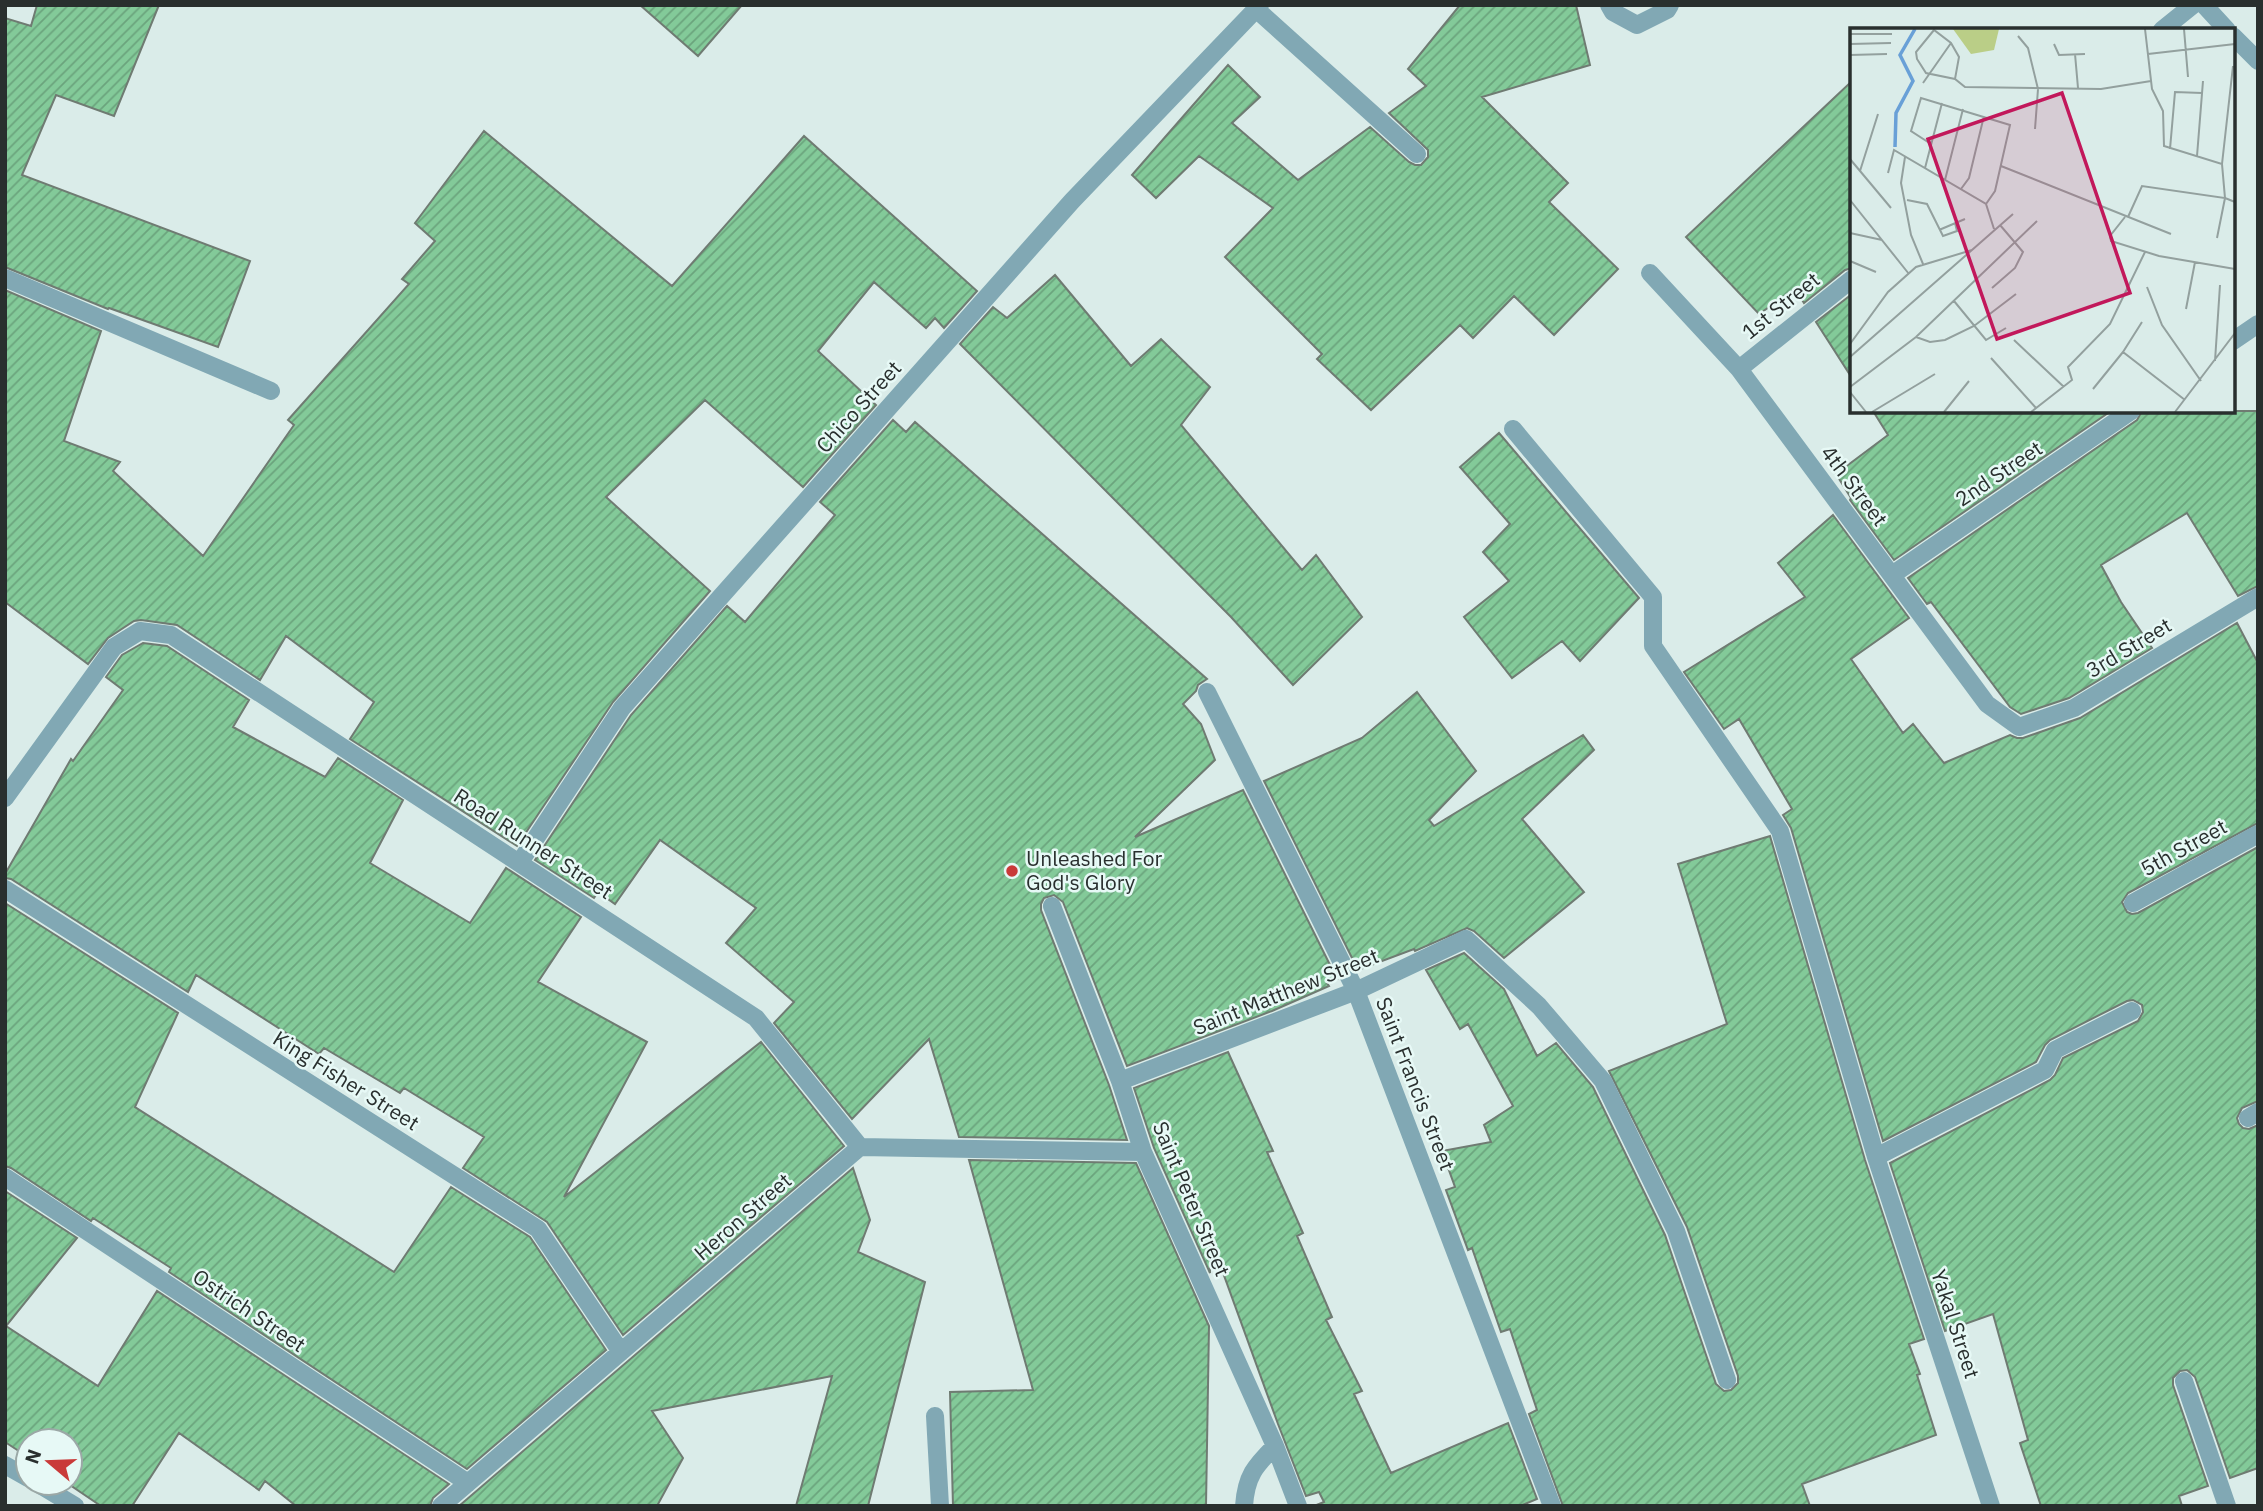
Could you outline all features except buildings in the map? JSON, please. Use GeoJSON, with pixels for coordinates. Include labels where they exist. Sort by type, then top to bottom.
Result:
{"type":"FeatureCollection","features":[{"type":"Feature","properties":{"kind":"street"},"geometry":{"type":"LineString","coordinates":[[1609,5],[1613,12],[1637,25],[1667,10],[1670,5]]}},
{"type":"Feature","properties":{"kind":"street"},"geometry":{"type":"LineString","coordinates":[[2164,28],[2193,5]]}},
{"type":"Feature","properties":{"kind":"street"},"geometry":{"type":"LineString","coordinates":[[2203,5],[2225,28]]}},
{"type":"Feature","properties":{"kind":"street"},"geometry":{"type":"LineString","coordinates":[[1258,7],[1417,154]]}},
{"type":"Feature","properties":{"kind":"street","name":"Chico Street"},"geometry":{"type":"LineString","coordinates":[[520,862],[622,708],[1072,201],[1258,7]]}},
{"type":"Feature","properties":{"kind":"street"},"geometry":{"type":"LineString","coordinates":[[2235,38],[2258,61]]}},
{"type":"Feature","properties":{"kind":"street","name":"4th Street"},"geometry":{"type":"LineString","coordinates":[[1650,273],[1739,369],[1987,704],[2019,727]]}},
{"type":"Feature","properties":{"kind":"street"},"geometry":{"type":"LineString","coordinates":[[5,278],[271,391]]}},
{"type":"Feature","properties":{"kind":"street","name":"1st Street"},"geometry":{"type":"LineString","coordinates":[[1739,369],[1850,281]]}},
{"type":"Feature","properties":{"kind":"street"},"geometry":{"type":"LineString","coordinates":[[2235,340],[2258,324]]}},
{"type":"Feature","properties":{"kind":"street","name":"2nd Street"},"geometry":{"type":"LineString","coordinates":[[1892,575],[2128,413]]}},
{"type":"Feature","properties":{"kind":"street","name":"Yakal Street"},"geometry":{"type":"LineString","coordinates":[[1513,429],[1653,597],[1653,646],[1780,831],[1876,1157],[1991,1506]]}},
{"type":"Feature","properties":{"kind":"street","name":"3rd Street"},"geometry":{"type":"LineString","coordinates":[[2019,727],[2074,708],[2258,597]]}},
{"type":"Feature","properties":{"kind":"street","name":"Road Runner Street"},"geometry":{"type":"LineString","coordinates":[[5,798],[114,647],[140,631],[171,635],[756,1018],[860,1147]]}},
{"type":"Feature","properties":{"kind":"street","name":"Saint Francis Street"},"geometry":{"type":"LineString","coordinates":[[1207,692],[1356,992],[1552,1506]]}},
{"type":"Feature","properties":{"kind":"street","name":"5th Street"},"geometry":{"type":"LineString","coordinates":[[2133,903],[2258,834]]}},
{"type":"Feature","properties":{"kind":"street","name":"King Fisher Street"},"geometry":{"type":"LineString","coordinates":[[5,889],[537,1229],[621,1352]]}},
{"type":"Feature","properties":{"kind":"street","name":"Saint Peter Street"},"geometry":{"type":"LineString","coordinates":[[1052,906],[1120,1081],[1143,1152],[1275,1446],[1298,1506]]}},
{"type":"Feature","properties":{"kind":"street","name":"Saint Matthew Street"},"geometry":{"type":"LineString","coordinates":[[1120,1081],[1356,992],[1466,939],[1539,1006],[1603,1081],[1676,1231],[1727,1380]]}},
{"type":"Feature","properties":{"kind":"street"},"geometry":{"type":"LineString","coordinates":[[1876,1157],[2045,1070],[2056,1049],[2132,1011]]}},
{"type":"Feature","properties":{"kind":"street"},"geometry":{"type":"LineString","coordinates":[[860,1147],[1143,1152]]}},
{"type":"Feature","properties":{"kind":"street","name":"Heron Street"},"geometry":{"type":"LineString","coordinates":[[441,1506],[860,1147]]}},
{"type":"Feature","properties":{"kind":"street","name":"Ostrich Street"},"geometry":{"type":"LineString","coordinates":[[5,1177],[468,1483]]}},
{"type":"Feature","properties":{"kind":"street"},"geometry":{"type":"LineString","coordinates":[[2184,1381],[2227,1506]]}},
{"type":"Feature","properties":{"kind":"street"},"geometry":{"type":"LineString","coordinates":[[935,1416],[940,1506]]}},
{"type":"Feature","properties":{"kind":"street"},"geometry":{"type":"LineString","coordinates":[[1244,1506],[1247,1483],[1255,1465],[1275,1446]]}},
{"type":"Feature","properties":{"kind":"street"},"geometry":{"type":"LineString","coordinates":[[50,1500],[75,1506]]}},
{"type":"Feature","properties":{"kind":"place","name":"Unleashed For God's Glory"},"geometry":{"type":"Point","coordinates":[1012,871]}}]}
